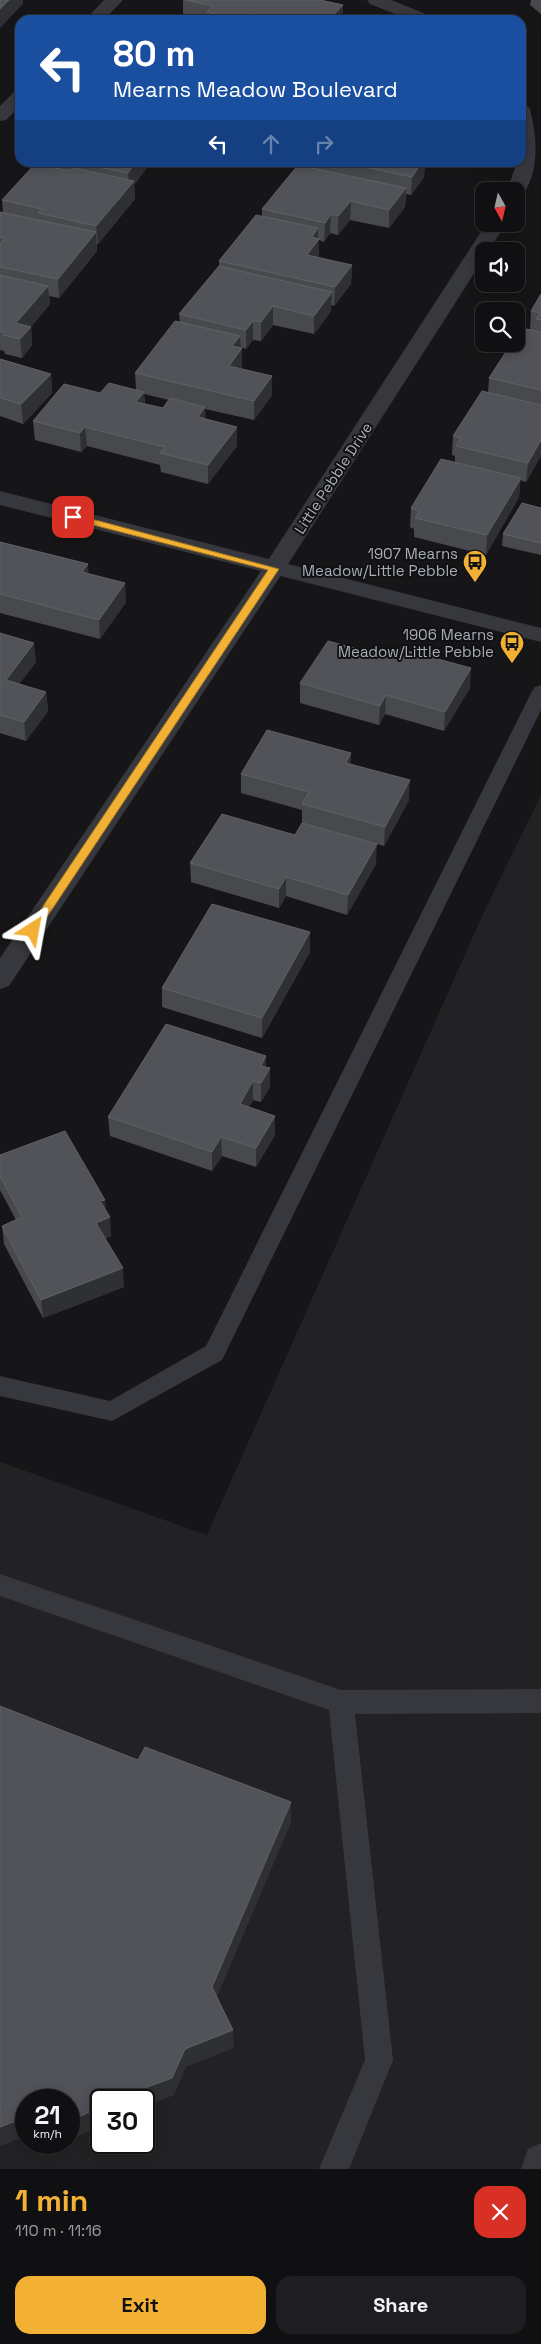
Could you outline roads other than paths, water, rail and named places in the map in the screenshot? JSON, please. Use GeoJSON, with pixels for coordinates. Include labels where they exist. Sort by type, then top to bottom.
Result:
{"type":"FeatureCollection","features":[{"type":"Feature","properties":{"kind":"street"},"geometry":{"type":"LineString","coordinates":[[99,15],[114,0]]}},
{"type":"Feature","properties":{"kind":"street"},"geometry":{"type":"LineString","coordinates":[[376,0],[413,15]]}},
{"type":"Feature","properties":{"kind":"street"},"geometry":{"type":"LineString","coordinates":[[0,116],[15,101]]}},
{"type":"Feature","properties":{"kind":"street"},"geometry":{"type":"LineString","coordinates":[[526,128],[528,135],[526,151]]}},
{"type":"Feature","properties":{"kind":"street"},"geometry":{"type":"LineString","coordinates":[[522,182],[524,167]]}},
{"type":"Feature","properties":{"kind":"street","name":"Little Pebble Drive"},"geometry":{"type":"LineString","coordinates":[[0,979],[274,569],[491,232]]}},
{"type":"Feature","properties":{"kind":"street"},"geometry":{"type":"LineString","coordinates":[[0,498],[274,569],[540,633]]}},
{"type":"Feature","properties":{"kind":"street"},"geometry":{"type":"LineString","coordinates":[[540,2169],[541,2162]]}},
{"type":"Feature","properties":{"kind":"lane"},"geometry":{"type":"LineString","coordinates":[[0,1386],[112,1411],[214,1353],[541,691]]}},
{"type":"Feature","properties":{"kind":"lane"},"geometry":{"type":"LineString","coordinates":[[0,1585],[341,1702],[541,1701]]}},
{"type":"Feature","properties":{"kind":"lane"},"geometry":{"type":"LineString","coordinates":[[334,2169],[379,2060],[341,1702]]}},
{"type":"Feature","properties":{"kind":"place","name":"1907 Mearns Meadow/Little Pebble"},"geometry":{"type":"Point","coordinates":[475,583]}},
{"type":"Feature","properties":{"kind":"place","name":"1906 Mearns Meadow/Little Pebble"},"geometry":{"type":"Point","coordinates":[512,664]}}]}
